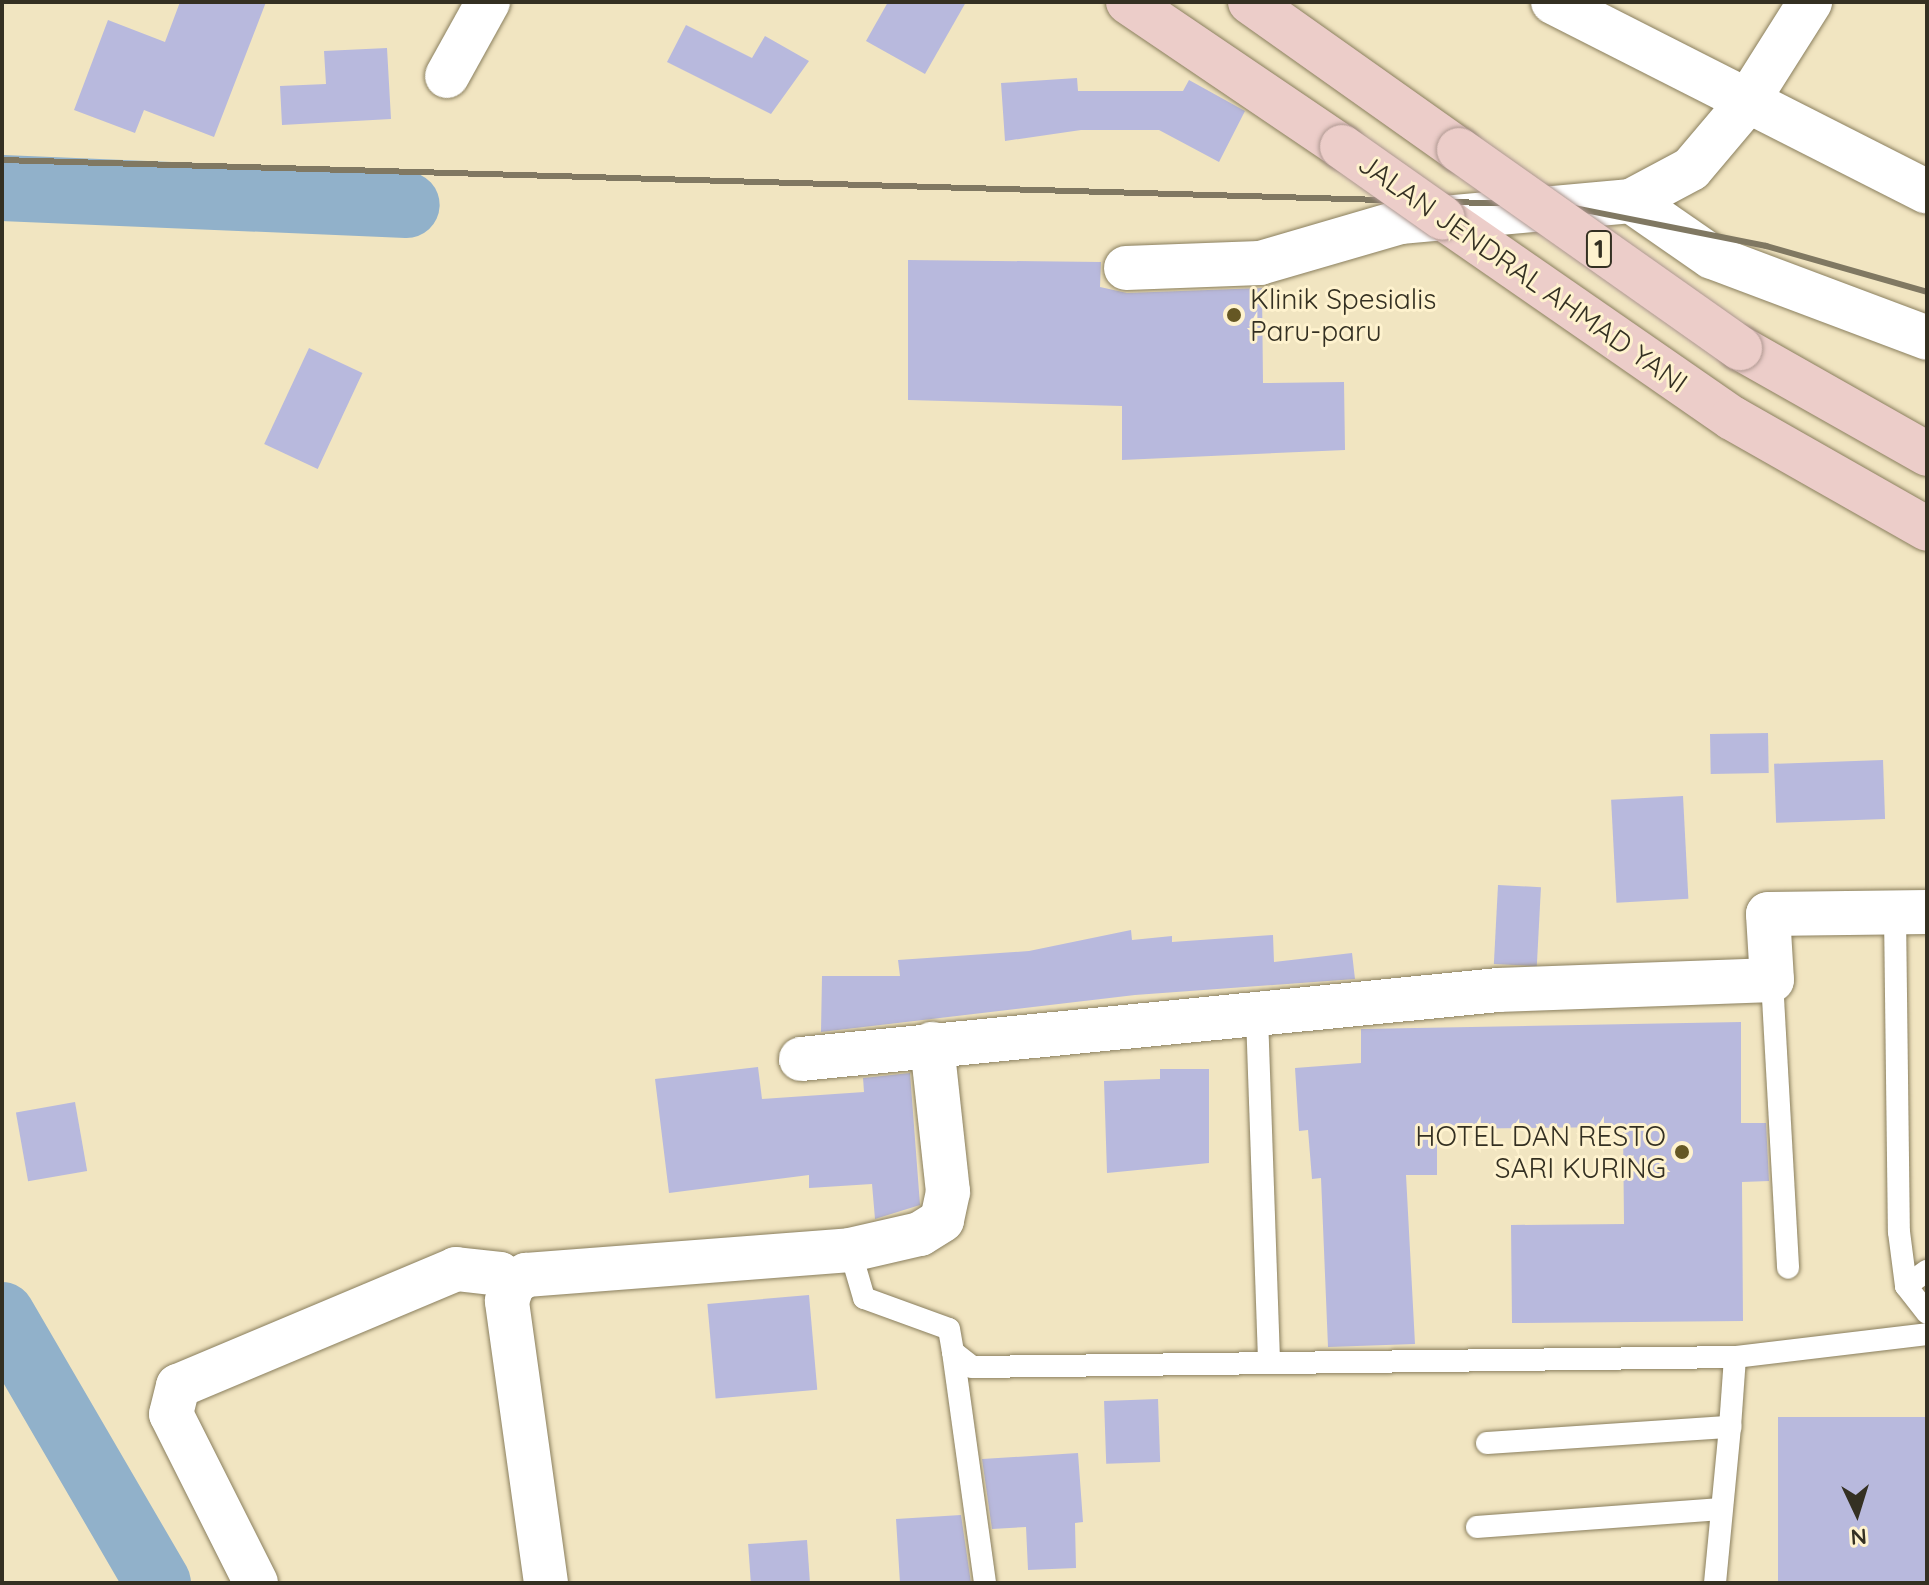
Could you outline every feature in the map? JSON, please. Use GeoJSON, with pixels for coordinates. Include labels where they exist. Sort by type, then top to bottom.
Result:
{"type":"FeatureCollection","features":[{"type":"Feature","properties":{"kind":"highway","name":"JALAN JENDRAL AHMAD YANI"},"geometry":{"type":"LineString","coordinates":[[1128,2],[1732,418],[1927,529]]}},
{"type":"Feature","properties":{"kind":"highway","name":"1"},"geometry":{"type":"LineString","coordinates":[[1250,2],[1740,348],[1927,454]]}},
{"type":"Feature","properties":{"kind":"street"},"geometry":{"type":"LineString","coordinates":[[447,76],[488,2]]}},
{"type":"Feature","properties":{"kind":"street"},"geometry":{"type":"LineString","coordinates":[[1553,2],[1745,105],[1927,192]]}},
{"type":"Feature","properties":{"kind":"street"},"geometry":{"type":"LineString","coordinates":[[1126,268],[1260,263],[1400,222],[1631,201],[1691,169],[1745,105],[1810,2]]}},
{"type":"Feature","properties":{"kind":"street"},"geometry":{"type":"LineString","coordinates":[[1631,201],[1712,257],[1927,338]]}},
{"type":"Feature","properties":{"kind":"street"},"geometry":{"type":"LineString","coordinates":[[801,1059],[1499,990],[1772,980],[1768,914],[1911,913]]}},
{"type":"Feature","properties":{"kind":"street"},"geometry":{"type":"LineString","coordinates":[[546,1583],[507,1301],[513,1284],[526,1275],[850,1250],[920,1234],[942,1220],[948,1192],[932,1044]]}},
{"type":"Feature","properties":{"kind":"street"},"geometry":{"type":"LineString","coordinates":[[256,1583],[171,1414],[178,1386],[456,1269],[500,1274],[513,1284]]}},
{"type":"Feature","properties":{"kind":"lane"},"geometry":{"type":"LineString","coordinates":[[1911,913],[1893,1147],[1906,1286],[1927,1313]]}},
{"type":"Feature","properties":{"kind":"lane"},"geometry":{"type":"LineString","coordinates":[[1772,980],[1788,1268]]}},
{"type":"Feature","properties":{"kind":"lane"},"geometry":{"type":"LineString","coordinates":[[1257,1016],[1269,1360]]}},
{"type":"Feature","properties":{"kind":"lane"},"geometry":{"type":"LineString","coordinates":[[850,1250],[864,1298],[949,1329],[985,1583]]}},
{"type":"Feature","properties":{"kind":"lane"},"geometry":{"type":"LineString","coordinates":[[1906,1286],[1927,1271]]}},
{"type":"Feature","properties":{"kind":"lane"},"geometry":{"type":"LineString","coordinates":[[953,1352],[972,1367],[1007,1370],[1269,1360],[1735,1357],[1927,1334]]}},
{"type":"Feature","properties":{"kind":"lane"},"geometry":{"type":"LineString","coordinates":[[1715,1583],[1735,1357]]}},
{"type":"Feature","properties":{"kind":"lane"},"geometry":{"type":"LineString","coordinates":[[1487,1443],[1730,1427]]}},
{"type":"Feature","properties":{"kind":"lane"},"geometry":{"type":"LineString","coordinates":[[1477,1527],[1720,1509]]}},
{"type":"Feature","properties":{"kind":"building"},"geometry":{"type":"Polygon","coordinates":[[[180,2],[266,2],[214,137],[144,110],[135,133],[74,110],[108,20],[165,42],[180,2]]]}},
{"type":"Feature","properties":{"kind":"building"},"geometry":{"type":"Polygon","coordinates":[[[888,2],[966,2],[925,74],[866,41],[888,2]]]}},
{"type":"Feature","properties":{"kind":"building"},"geometry":{"type":"Polygon","coordinates":[[[686,25],[752,58],[765,36],[809,61],[771,114],[667,62],[686,25]]]}},
{"type":"Feature","properties":{"kind":"building"},"geometry":{"type":"Polygon","coordinates":[[[387,48],[391,119],[282,125],[280,86],[326,84],[324,51],[387,48]]]}},
{"type":"Feature","properties":{"kind":"building"},"geometry":{"type":"Polygon","coordinates":[[[1077,78],[1078,91],[1183,91],[1189,80],[1245,111],[1219,162],[1159,130],[1081,130],[1005,141],[1001,83],[1077,78]]]}},
{"type":"Feature","properties":{"kind":"building"},"geometry":{"type":"Polygon","coordinates":[[[908,260],[1101,262],[1100,287],[1127,293],[1262,288],[1263,383],[1344,382],[1345,450],[1122,460],[1122,406],[908,400],[908,260]]]}},
{"type":"Feature","properties":{"kind":"building"},"geometry":{"type":"Polygon","coordinates":[[[309,348],[362,373],[318,469],[264,444],[309,348]]]}},
{"type":"Feature","properties":{"kind":"building"},"geometry":{"type":"Polygon","coordinates":[[[1768,733],[1769,773],[1711,774],[1710,734],[1768,733]]]}},
{"type":"Feature","properties":{"kind":"building"},"geometry":{"type":"Polygon","coordinates":[[[1883,760],[1885,819],[1776,823],[1774,764],[1883,760]]]}},
{"type":"Feature","properties":{"kind":"building"},"geometry":{"type":"Polygon","coordinates":[[[1683,796],[1688,899],[1616,903],[1611,800],[1683,796]]]}},
{"type":"Feature","properties":{"kind":"building"},"geometry":{"type":"Polygon","coordinates":[[[1498,885],[1541,887],[1537,966],[1494,964],[1498,885]]]}},
{"type":"Feature","properties":{"kind":"building"},"geometry":{"type":"Polygon","coordinates":[[[1131,930],[1132,940],[1172,936],[1172,942],[1273,935],[1274,962],[1352,953],[1355,979],[1135,995],[821,1032],[822,976],[900,976],[898,960],[1029,951],[1131,930]]]}},
{"type":"Feature","properties":{"kind":"building","name":"HOTEL DAN RESTO SARI KURING"},"geometry":{"type":"Polygon","coordinates":[[[1741,1022],[1741,1123],[1766,1123],[1769,1181],[1742,1182],[1743,1321],[1512,1323],[1511,1225],[1624,1224],[1623,1127],[1437,1129],[1437,1175],[1406,1175],[1415,1344],[1328,1347],[1321,1178],[1312,1179],[1308,1130],[1299,1131],[1295,1068],[1361,1063],[1361,1029],[1741,1022]]]}},
{"type":"Feature","properties":{"kind":"building"},"geometry":{"type":"Polygon","coordinates":[[[758,1067],[762,1099],[864,1092],[863,1078],[910,1073],[920,1205],[875,1219],[872,1184],[809,1188],[809,1175],[669,1193],[655,1079],[758,1067]]]}},
{"type":"Feature","properties":{"kind":"building"},"geometry":{"type":"Polygon","coordinates":[[[1160,1069],[1209,1069],[1209,1163],[1107,1173],[1104,1081],[1160,1079],[1160,1069]]]}},
{"type":"Feature","properties":{"kind":"building"},"geometry":{"type":"Polygon","coordinates":[[[75,1102],[87,1171],[28,1181],[16,1112],[75,1102]]]}},
{"type":"Feature","properties":{"kind":"building"},"geometry":{"type":"Polygon","coordinates":[[[809,1295],[817,1390],[716,1399],[707,1304],[809,1295]]]}},
{"type":"Feature","properties":{"kind":"building"},"geometry":{"type":"Polygon","coordinates":[[[1158,1399],[1160,1462],[1106,1464],[1104,1401],[1158,1399]]]}},
{"type":"Feature","properties":{"kind":"building"},"geometry":{"type":"Polygon","coordinates":[[[1778,1417],[1927,1417],[1927,1583],[1778,1583],[1778,1417]]]}},
{"type":"Feature","properties":{"kind":"building"},"geometry":{"type":"Polygon","coordinates":[[[1078,1453],[1083,1522],[1075,1523],[1076,1568],[1028,1570],[1026,1527],[992,1529],[982,1459],[1078,1453]]]}},
{"type":"Feature","properties":{"kind":"building"},"geometry":{"type":"Polygon","coordinates":[[[961,1515],[971,1583],[900,1583],[896,1519],[961,1515]]]}},
{"type":"Feature","properties":{"kind":"building"},"geometry":{"type":"Polygon","coordinates":[[[807,1540],[810,1583],[751,1583],[748,1544],[807,1540]]]}},
{"type":"Feature","properties":{"kind":"waterway"},"geometry":{"type":"LineString","coordinates":[[2,188],[407,205]]}},
{"type":"Feature","properties":{"kind":"waterway"},"geometry":{"type":"LineString","coordinates":[[2,1315],[158,1583]]}},
{"type":"Feature","properties":{"kind":"railway"},"geometry":{"type":"LineString","coordinates":[[2,160],[1559,205],[1766,246],[1927,292]]}},
{"type":"Feature","properties":{"kind":"place","name":"Klinik Spesialis Paru-paru"},"geometry":{"type":"Point","coordinates":[1234,315]}},
{"type":"Feature","properties":{"kind":"place","name":"HOTEL DAN RESTO SARI KURING"},"geometry":{"type":"Point","coordinates":[1682,1152]}}]}
